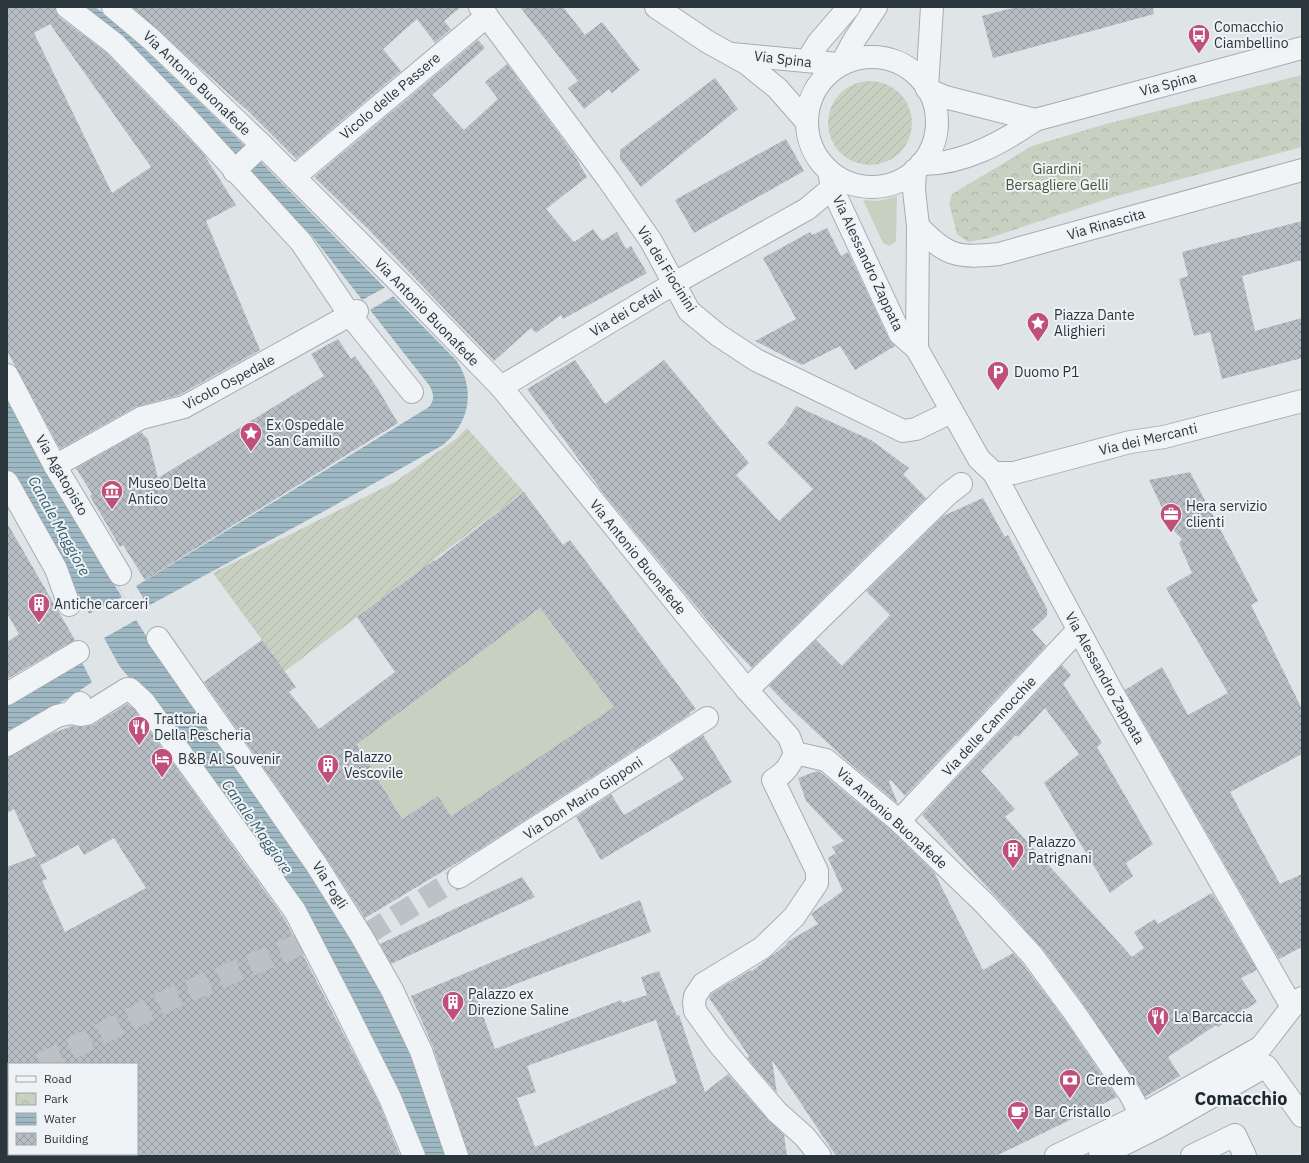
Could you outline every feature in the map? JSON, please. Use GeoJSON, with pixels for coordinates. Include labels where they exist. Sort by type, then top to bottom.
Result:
{"type":"FeatureCollection","features":[{"type":"Feature","properties":{"kind":"street","name":"Via Antonio Buonafede"},"geometry":{"type":"LineString","coordinates":[[67,7],[115,44],[188,120],[248,158],[294,176],[397,285],[501,387],[747,690],[789,737],[795,753],[826,760],[899,821],[984,903],[1032,955],[1074,1012],[1130,1094],[1141,1115]]}},
{"type":"Feature","properties":{"kind":"street","name":"Via Antonio Buonafede"},"geometry":{"type":"LineString","coordinates":[[113,7],[151,39],[248,158],[301,242],[412,392]]}},
{"type":"Feature","properties":{"kind":"street","name":"Via Spina"},"geometry":{"type":"LineString","coordinates":[[656,7],[675,21],[746,63],[777,88],[806,121]]}},
{"type":"Feature","properties":{"kind":"street"},"geometry":{"type":"LineString","coordinates":[[807,60],[818,43],[849,7]]}},
{"type":"Feature","properties":{"kind":"street"},"geometry":{"type":"LineString","coordinates":[[841,62],[875,57],[890,60],[905,66],[917,76],[927,89],[935,108],[936,120],[932,144],[918,167],[896,182],[874,187],[831,180],[811,144],[806,121],[810,104],[822,80],[841,62],[876,7]]}},
{"type":"Feature","properties":{"kind":"street"},"geometry":{"type":"LineString","coordinates":[[927,89],[932,7]]}},
{"type":"Feature","properties":{"kind":"street","name":"Vicolo delle Passere"},"geometry":{"type":"LineString","coordinates":[[294,176],[483,11]]}},
{"type":"Feature","properties":{"kind":"street","name":"Via dei Fiocinini"},"geometry":{"type":"LineString","coordinates":[[483,11],[608,178],[651,241],[689,311],[730,344],[756,360],[903,431],[916,429],[951,412]]}},
{"type":"Feature","properties":{"kind":"street","name":"Via Spina"},"geometry":{"type":"LineString","coordinates":[[918,167],[949,162],[998,143],[1035,120],[1302,48]]}},
{"type":"Feature","properties":{"kind":"street","name":"Via Spina"},"geometry":{"type":"LineString","coordinates":[[729,54],[807,60],[821,64],[841,62]]}},
{"type":"Feature","properties":{"kind":"street","name":"Via Spina"},"geometry":{"type":"LineString","coordinates":[[927,89],[945,97],[1035,120]]}},
{"type":"Feature","properties":{"kind":"street","name":"Via Alessandro Zappata"},"geometry":{"type":"LineString","coordinates":[[917,349],[918,226],[914,190],[918,167]]}},
{"type":"Feature","properties":{"kind":"street","name":"Via Rinascita"},"geometry":{"type":"LineString","coordinates":[[918,226],[935,244],[962,256],[999,254],[1302,170]]}},
{"type":"Feature","properties":{"kind":"street","name":"Via dei Cefali"},"geometry":{"type":"LineString","coordinates":[[501,387],[673,284],[807,209],[831,180]]}},
{"type":"Feature","properties":{"kind":"street","name":"Via Alessandro Zappata"},"geometry":{"type":"LineString","coordinates":[[831,180],[900,334],[917,349],[951,412],[979,459],[994,473],[1110,690],[1297,1002]]}},
{"type":"Feature","properties":{"kind":"street","name":"Vicolo Ospedale"},"geometry":{"type":"LineString","coordinates":[[55,466],[141,418],[184,407],[354,313]]}},
{"type":"Feature","properties":{"kind":"street","name":"Via Agatopisto"},"geometry":{"type":"LineString","coordinates":[[7,375],[55,466],[120,574]]}},
{"type":"Feature","properties":{"kind":"street","name":"Via dei Mercanti"},"geometry":{"type":"LineString","coordinates":[[994,473],[1014,473],[1130,442],[1164,437],[1302,401]]}},
{"type":"Feature","properties":{"kind":"street"},"geometry":{"type":"LineString","coordinates":[[7,482],[56,569],[69,605]]}},
{"type":"Feature","properties":{"kind":"street"},"geometry":{"type":"LineString","coordinates":[[747,690],[948,494],[961,484]]}},
{"type":"Feature","properties":{"kind":"street","name":"Via delle Cannocchie"},"geometry":{"type":"LineString","coordinates":[[899,821],[1078,630]]}},
{"type":"Feature","properties":{"kind":"street","name":"Via Fogli"},"geometry":{"type":"LineString","coordinates":[[158,638],[365,935],[421,1051],[457,1156]]}},
{"type":"Feature","properties":{"kind":"street"},"geometry":{"type":"LineString","coordinates":[[7,694],[78,652]]}},
{"type":"Feature","properties":{"kind":"street"},"geometry":{"type":"LineString","coordinates":[[7,745],[57,716],[76,708],[81,715],[87,714],[126,689],[130,689],[144,702],[295,911],[390,1098],[414,1156]]}},
{"type":"Feature","properties":{"kind":"street","name":"Via Don Mario Gipponi"},"geometry":{"type":"LineString","coordinates":[[459,877],[707,718]]}},
{"type":"Feature","properties":{"kind":"street"},"geometry":{"type":"LineString","coordinates":[[795,753],[790,764],[782,775],[773,780],[818,871],[818,883],[794,918],[777,935],[762,948],[703,984],[694,996],[694,1003],[695,1010],[720,1044],[776,1112],[805,1137],[820,1156]]}},
{"type":"Feature","properties":{"kind":"street"},"geometry":{"type":"LineString","coordinates":[[1056,1156],[1141,1115],[1261,1047],[1297,1002]]}},
{"type":"Feature","properties":{"kind":"street"},"geometry":{"type":"LineString","coordinates":[[1261,1047],[1302,1102]]}},
{"type":"Feature","properties":{"kind":"street"},"geometry":{"type":"LineString","coordinates":[[1100,1156],[1158,1127],[1266,1066],[1302,1116]]}},
{"type":"Feature","properties":{"kind":"street"},"geometry":{"type":"LineString","coordinates":[[1192,1156],[1235,1135],[1245,1156]]}},
{"type":"Feature","properties":{"kind":"green space","name":"Giardini Bersagliere Gelli"},"geometry":{"type":"Polygon","coordinates":[[[1302,75],[1302,147],[1113,197],[989,238],[968,242],[957,234],[949,203],[952,194],[1032,146],[1106,124],[1302,75]]]}},
{"type":"Feature","properties":{"kind":"green space"},"geometry":{"type":"Polygon","coordinates":[[[870,81],[886,84],[900,93],[909,107],[912,123],[909,139],[900,153],[886,162],[870,165],[854,162],[840,153],[831,139],[828,123],[831,107],[840,93],[854,84],[870,81]]]}},
{"type":"Feature","properties":{"kind":"green space"},"geometry":{"type":"Polygon","coordinates":[[[897,196],[896,241],[891,245],[887,245],[883,243],[863,200],[878,201],[897,196]]]}},
{"type":"Feature","properties":{"kind":"green space"},"geometry":{"type":"Polygon","coordinates":[[[467,428],[524,492],[277,677],[262,640],[213,573],[395,482],[456,439],[467,428]]]}},
{"type":"Feature","properties":{"kind":"green space"},"geometry":{"type":"Polygon","coordinates":[[[540,608],[614,707],[451,816],[438,796],[402,819],[358,743],[540,608]]]}},
{"type":"Feature","properties":{"kind":"water"},"geometry":{"type":"Polygon","coordinates":[[[72,7],[95,7],[120,26],[248,149],[456,360],[466,382],[468,394],[464,416],[459,427],[443,445],[148,606],[136,586],[429,407],[433,396],[429,385],[312,236],[244,169],[72,7]]]}},
{"type":"Feature","properties":{"kind":"water","name":"Canale Maggiore"},"geometry":{"type":"Polygon","coordinates":[[[7,393],[152,645],[248,781],[350,935],[405,1034],[450,1156],[418,1156],[356,1011],[120,667],[7,734],[7,701],[103,638],[7,469],[7,393]]]}},
{"type":"Feature","properties":{"kind":"pier"},"geometry":{"type":"Polygon","coordinates":[[[386,287],[394,296],[368,311],[360,301],[386,287]]]}},
{"type":"Feature","properties":{"kind":"pier"},"geometry":{"type":"Polygon","coordinates":[[[114,580],[153,644],[152,645],[136,620],[104,638],[120,667],[133,682],[131,683],[119,670],[76,696],[75,694],[92,682],[77,653],[101,638],[79,602],[81,601],[88,614],[122,597],[112,581],[114,580]]]}},
{"type":"Feature","properties":{"kind":"building"},"geometry":{"type":"Polygon","coordinates":[[[7,7],[55,7],[59,17],[107,53],[203,153],[236,205],[206,221],[260,350],[179,395],[135,407],[60,449],[7,351],[7,7]],[[50,24],[34,33],[112,193],[151,167],[50,24]]]}},
{"type":"Feature","properties":{"kind":"building"},"geometry":{"type":"Polygon","coordinates":[[[132,7],[461,7],[444,21],[451,29],[435,43],[417,19],[383,49],[401,71],[296,159],[249,112],[132,7]]]}},
{"type":"Feature","properties":{"kind":"building"},"geometry":{"type":"Polygon","coordinates":[[[520,7],[563,7],[585,35],[602,22],[640,70],[612,93],[609,89],[584,109],[568,88],[578,81],[520,7]]]}},
{"type":"Feature","properties":{"kind":"building"},"geometry":{"type":"Polygon","coordinates":[[[1016,7],[1153,7],[1154,14],[993,58],[982,16],[1016,7]]]}},
{"type":"Feature","properties":{"kind":"building"},"geometry":{"type":"Polygon","coordinates":[[[478,40],[485,48],[432,95],[464,130],[498,99],[485,82],[507,64],[575,156],[587,177],[546,209],[574,242],[593,229],[602,241],[617,232],[626,249],[631,246],[647,273],[563,319],[561,315],[536,333],[531,328],[494,361],[369,230],[314,177],[478,40]]]}},
{"type":"Feature","properties":{"kind":"building"},"geometry":{"type":"Polygon","coordinates":[[[715,78],[738,109],[641,187],[620,159],[620,150],[715,78]]]}},
{"type":"Feature","properties":{"kind":"building"},"geometry":{"type":"Polygon","coordinates":[[[786,139],[804,171],[694,233],[675,200],[786,139]]]}},
{"type":"Feature","properties":{"kind":"building"},"geometry":{"type":"Polygon","coordinates":[[[1302,221],[1302,260],[1242,276],[1255,331],[1302,318],[1302,358],[1222,379],[1210,332],[1194,336],[1179,279],[1188,276],[1182,252],[1302,221]]]}},
{"type":"Feature","properties":{"kind":"building"},"geometry":{"type":"Polygon","coordinates":[[[827,228],[841,256],[848,252],[889,339],[895,346],[855,370],[840,346],[802,365],[755,341],[796,319],[763,258],[810,232],[812,235],[827,228]]]}},
{"type":"Feature","properties":{"kind":"building"},"geometry":{"type":"Polygon","coordinates":[[[338,339],[351,359],[355,356],[378,389],[398,423],[145,580],[123,545],[120,547],[90,496],[92,494],[76,468],[141,432],[148,439],[158,478],[324,376],[311,354],[338,339]]]}},
{"type":"Feature","properties":{"kind":"building"},"geometry":{"type":"Polygon","coordinates":[[[575,360],[605,404],[664,360],[749,463],[736,475],[779,521],[813,489],[767,443],[785,424],[796,406],[871,440],[909,468],[903,474],[926,498],[752,668],[717,632],[604,494],[527,389],[575,360]]]}},
{"type":"Feature","properties":{"kind":"building"},"geometry":{"type":"Polygon","coordinates":[[[1190,472],[1258,601],[1251,605],[1302,709],[1302,754],[1230,792],[1280,884],[1302,874],[1302,947],[1279,959],[1125,690],[1162,667],[1188,715],[1228,693],[1166,588],[1192,573],[1179,543],[1182,539],[1172,529],[1149,480],[1190,472]]]}},
{"type":"Feature","properties":{"kind":"building"},"geometry":{"type":"Polygon","coordinates":[[[524,492],[563,545],[570,540],[696,709],[475,852],[365,918],[326,857],[204,682],[262,640],[296,687],[289,692],[319,729],[395,672],[357,617],[434,560],[435,561],[524,492]],[[540,608],[357,744],[402,819],[438,796],[451,816],[614,707],[540,608]]]}},
{"type":"Feature","properties":{"kind":"building"},"geometry":{"type":"Polygon","coordinates":[[[983,498],[1005,537],[1008,535],[1047,609],[1047,616],[1032,630],[1046,646],[905,796],[891,780],[889,782],[898,804],[845,759],[787,705],[769,686],[816,640],[842,666],[890,615],[866,591],[943,516],[983,498]]]}},
{"type":"Feature","properties":{"kind":"building","name":"Antiche carceri"},"geometry":{"type":"Polygon","coordinates":[[[7,523],[75,640],[7,679],[7,642],[19,634],[7,613],[7,523]]]}},
{"type":"Feature","properties":{"kind":"building"},"geometry":{"type":"Polygon","coordinates":[[[1062,665],[1071,675],[1063,684],[1102,743],[1097,747],[1153,844],[1126,863],[1133,876],[1110,893],[1044,783],[1079,754],[1045,708],[1018,737],[1016,735],[981,771],[1015,809],[1005,817],[1132,957],[1144,948],[1134,932],[1155,919],[1158,924],[1212,893],[1257,970],[1241,978],[1257,1002],[1218,1027],[1216,1025],[1168,1057],[1180,1076],[1145,1097],[1084,1005],[1042,948],[922,815],[1062,665]]]}},
{"type":"Feature","properties":{"kind":"building"},"geometry":{"type":"Polygon","coordinates":[[[127,704],[135,710],[284,918],[379,1103],[400,1156],[137,1156],[138,1063],[7,1064],[7,867],[36,856],[14,809],[7,813],[7,758],[53,733],[72,726],[83,727],[93,725],[127,704]],[[114,838],[84,855],[78,845],[41,865],[36,856],[47,879],[42,881],[65,932],[146,888],[114,838]]]}},
{"type":"Feature","properties":{"kind":"building"},"geometry":{"type":"Polygon","coordinates":[[[703,735],[732,782],[601,860],[576,817],[611,794],[624,815],[684,779],[669,757],[703,735]]]}},
{"type":"Feature","properties":{"kind":"building"},"geometry":{"type":"Polygon","coordinates":[[[817,771],[891,830],[934,872],[983,970],[1013,953],[1064,1019],[1117,1097],[996,1156],[836,1156],[772,1060],[777,1093],[747,1058],[749,1056],[709,998],[712,993],[751,970],[752,971],[786,945],[787,942],[818,924],[811,914],[843,891],[828,858],[836,853],[832,847],[844,841],[806,801],[798,778],[817,771]]]}},
{"type":"Feature","properties":{"kind":"building"},"geometry":{"type":"Polygon","coordinates":[[[522,877],[535,897],[391,964],[380,944],[522,877]]]}},
{"type":"Feature","properties":{"kind":"building"},"geometry":{"type":"Polygon","coordinates":[[[640,900],[651,932],[477,999],[495,1049],[621,1000],[622,1003],[647,995],[641,977],[659,971],[677,1016],[679,1015],[705,1092],[728,1074],[768,1120],[784,1135],[787,1156],[469,1156],[433,1047],[411,996],[640,900]],[[656,1020],[527,1066],[536,1092],[517,1098],[535,1147],[677,1083],[656,1020]]]}},
{"type":"Feature","properties":{"kind":"tunnel"},"geometry":{"type":"LineString","coordinates":[[367,934],[459,877]]}},
{"type":"Feature","properties":{"kind":"tunnel"},"geometry":{"type":"LineString","coordinates":[[43,1063],[170,999],[310,940]]}},
{"type":"Feature","properties":{"kind":"place","name":"Comacchio Ciambellino"},"geometry":{"type":"Point","coordinates":[1199,54]}},
{"type":"Feature","properties":{"kind":"place","name":"Piazza Dante Alighieri"},"geometry":{"type":"Point","coordinates":[1038,342]}},
{"type":"Feature","properties":{"kind":"place","name":"Duomo P1"},"geometry":{"type":"Point","coordinates":[998,392]}},
{"type":"Feature","properties":{"kind":"place","name":"Ex Ospedale San Camillo"},"geometry":{"type":"Point","coordinates":[251,452]}},
{"type":"Feature","properties":{"kind":"place","name":"Museo Delta Antico"},"geometry":{"type":"Point","coordinates":[112,510]}},
{"type":"Feature","properties":{"kind":"place","name":"Hera servizio clienti"},"geometry":{"type":"Point","coordinates":[1171,534]}},
{"type":"Feature","properties":{"kind":"place","name":"Antiche carceri"},"geometry":{"type":"Point","coordinates":[39,624]}},
{"type":"Feature","properties":{"kind":"place","name":"Trattoria Della Pescheria"},"geometry":{"type":"Point","coordinates":[139,746]}},
{"type":"Feature","properties":{"kind":"place","name":"B&B Al Souvenir"},"geometry":{"type":"Point","coordinates":[162,778]}},
{"type":"Feature","properties":{"kind":"place","name":"Palazzo Vescovile"},"geometry":{"type":"Point","coordinates":[328,784]}},
{"type":"Feature","properties":{"kind":"place","name":"Palazzo Patrignani"},"geometry":{"type":"Point","coordinates":[1013,870]}},
{"type":"Feature","properties":{"kind":"place","name":"Palazzo ex Direzione Saline"},"geometry":{"type":"Point","coordinates":[453,1022]}},
{"type":"Feature","properties":{"kind":"place","name":"La Barcaccia"},"geometry":{"type":"Point","coordinates":[1158,1036]}},
{"type":"Feature","properties":{"kind":"place","name":"Credem"},"geometry":{"type":"Point","coordinates":[1070,1100]}},
{"type":"Feature","properties":{"kind":"place","name":"Bar Cristallo"},"geometry":{"type":"Point","coordinates":[1018,1132]}},
{"type":"Feature","properties":{"kind":"district","name":"Comacchio"},"geometry":{"type":"Point","coordinates":[1241,1099]}}]}
